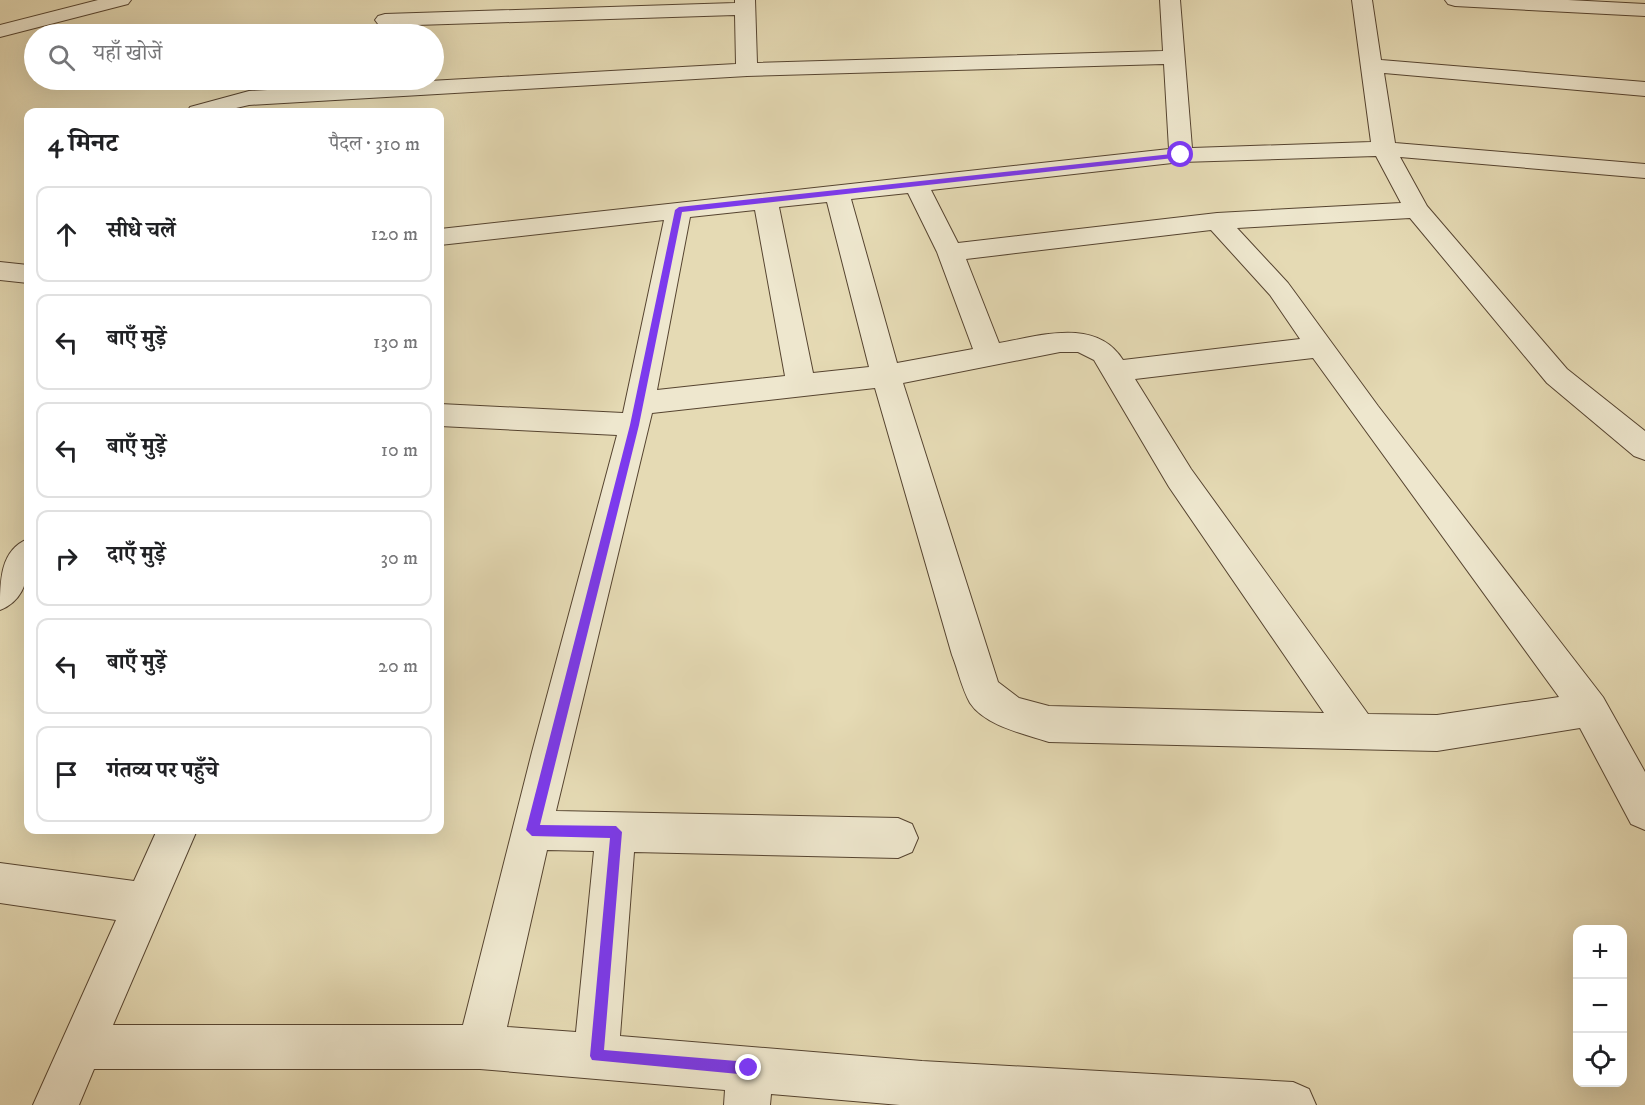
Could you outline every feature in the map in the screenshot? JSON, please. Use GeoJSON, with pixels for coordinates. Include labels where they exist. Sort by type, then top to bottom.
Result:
{"type":"FeatureCollection","features":[{"type":"Feature","properties":{"kind":"street"},"geometry":{"type":"LineString","coordinates":[[27,24],[121,0]]}},
{"type":"Feature","properties":{"kind":"street"},"geometry":{"type":"LineString","coordinates":[[383,24],[394,0]]}},
{"type":"Feature","properties":{"kind":"street"},"geometry":{"type":"LineString","coordinates":[[1170,0],[1176,57],[1181,155]]}},
{"type":"Feature","properties":{"kind":"street"},"geometry":{"type":"LineString","coordinates":[[1362,0],[1384,149],[1417,210],[1557,376],[1645,448]]}},
{"type":"Feature","properties":{"kind":"street"},"geometry":{"type":"LineString","coordinates":[[1468,1],[1645,10]]}},
{"type":"Feature","properties":{"kind":"street"},"geometry":{"type":"LineString","coordinates":[[429,24],[745,4],[747,70]]}},
{"type":"Feature","properties":{"kind":"street"},"geometry":{"type":"LineString","coordinates":[[0,31],[24,25]]}},
{"type":"Feature","properties":{"kind":"street"},"geometry":{"type":"LineString","coordinates":[[444,82],[1176,57]]}},
{"type":"Feature","properties":{"kind":"street"},"geometry":{"type":"LineString","coordinates":[[1372,66],[1645,88]]}},
{"type":"Feature","properties":{"kind":"street"},"geometry":{"type":"LineString","coordinates":[[210,108],[249,98],[317,90]]}},
{"type":"Feature","properties":{"kind":"street"},"geometry":{"type":"LineString","coordinates":[[444,237],[1181,155],[1384,149],[1645,171]]}},
{"type":"Feature","properties":{"kind":"street"},"geometry":{"type":"LineString","coordinates":[[916,184],[950,252],[990,355]]}},
{"type":"Feature","properties":{"kind":"street"},"geometry":{"type":"LineString","coordinates":[[837,192],[886,376],[970,654],[984,693],[1009,712],[1049,724],[1437,733],[1590,709]]}},
{"type":"Feature","properties":{"kind":"street"},"geometry":{"type":"LineString","coordinates":[[765,200],[801,385]]}},
{"type":"Feature","properties":{"kind":"street"},"geometry":{"type":"LineString","coordinates":[[480,1047],[637,414],[679,210]]}},
{"type":"Feature","properties":{"kind":"street"},"geometry":{"type":"LineString","coordinates":[[950,252],[1218,221],[1417,210]]}},
{"type":"Feature","properties":{"kind":"street"},"geometry":{"type":"LineString","coordinates":[[1218,221],[1279,289],[1590,709],[1645,810]]}},
{"type":"Feature","properties":{"kind":"street"},"geometry":{"type":"LineString","coordinates":[[444,415],[637,414],[801,385],[886,376],[1070,340],[1086,343],[1104,353],[1180,478],[1359,732]]}},
{"type":"Feature","properties":{"kind":"street"},"geometry":{"type":"LineString","coordinates":[[1115,371],[1320,347]]}},
{"type":"Feature","properties":{"kind":"street"},"geometry":{"type":"LineString","coordinates":[[0,596],[24,559]]}},
{"type":"Feature","properties":{"kind":"street"},"geometry":{"type":"LineString","coordinates":[[532,830],[898,838]]}},
{"type":"Feature","properties":{"kind":"street"},"geometry":{"type":"LineString","coordinates":[[597,1056],[616,832]]}},
{"type":"Feature","properties":{"kind":"street"},"geometry":{"type":"LineString","coordinates":[[56,1105],[175,834]]}},
{"type":"Feature","properties":{"kind":"street"},"geometry":{"type":"LineString","coordinates":[[0,883],[145,903]]}},
{"type":"Feature","properties":{"kind":"street"},"geometry":{"type":"LineString","coordinates":[[81,1047],[480,1047],[597,1056],[748,1087],[1279,1104]]}},
{"type":"Feature","properties":{"kind":"route"},"geometry":{"type":"LineString","coordinates":[[749,1068],[597,1056],[616,832],[532,830],[614,513],[640,403],[679,210],[1181,155]]}}]}
